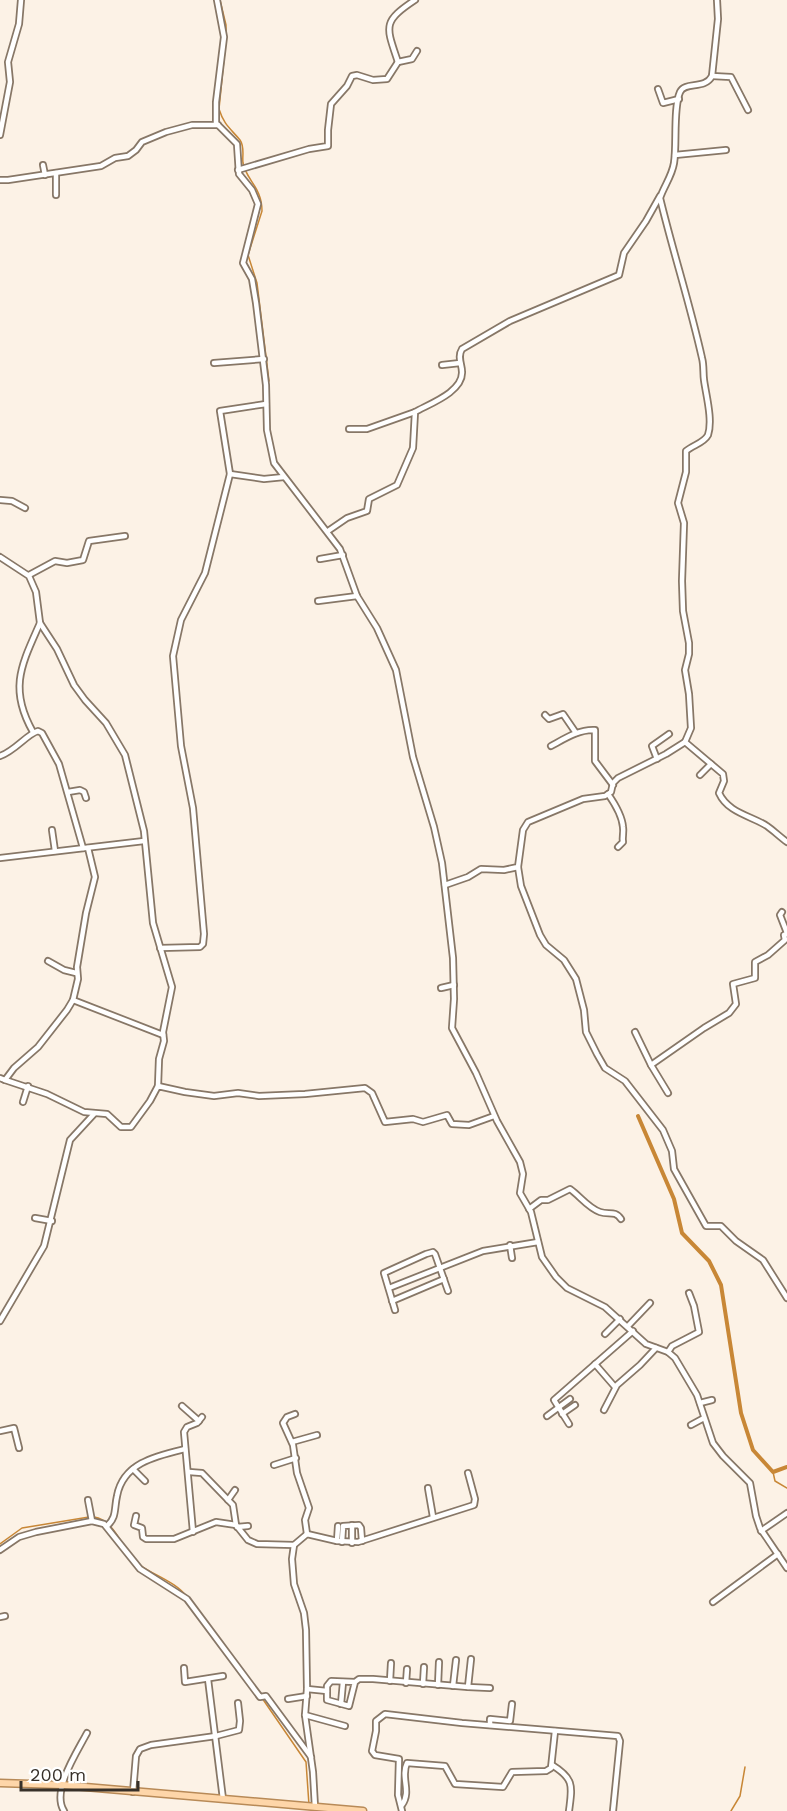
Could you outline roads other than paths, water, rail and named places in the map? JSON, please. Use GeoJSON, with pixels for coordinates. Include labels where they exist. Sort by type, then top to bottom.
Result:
{"type":"FeatureCollection","features":[{"type":"Feature","properties":{"kind":"main road"},"geometry":{"type":"LineString","coordinates":[[0,1783],[62,1785],[363,1811]]}},
{"type":"Feature","properties":{"kind":"street"},"geometry":{"type":"LineString","coordinates":[[0,135],[9,82],[8,62],[20,24],[21,0]]}},
{"type":"Feature","properties":{"kind":"street"},"geometry":{"type":"LineString","coordinates":[[217,0],[224,38],[216,120],[237,144],[239,169],[258,204],[243,263],[252,279],[264,359],[271,452],[274,463],[344,555],[357,596],[377,628],[396,670],[413,757],[434,826],[445,885],[453,958],[454,985],[451,1024],[453,1032],[472,1065],[494,1116],[522,1167],[520,1193],[529,1209],[545,1262],[563,1285],[605,1307],[646,1344],[668,1352],[676,1360],[696,1393],[711,1439],[718,1451],[750,1483],[761,1531],[787,1568]]}},
{"type":"Feature","properties":{"kind":"street"},"geometry":{"type":"LineString","coordinates":[[398,62],[390,37],[390,22],[394,15],[415,0]]}},
{"type":"Feature","properties":{"kind":"street"},"geometry":{"type":"LineString","coordinates":[[350,429],[367,429],[416,412],[441,400],[457,384],[462,375],[459,353],[462,349],[494,330],[619,275],[626,249],[639,233],[671,176],[680,92],[684,88],[706,83],[712,76],[718,19],[717,0]]}},
{"type":"Feature","properties":{"kind":"street"},"geometry":{"type":"LineString","coordinates":[[239,169],[309,149],[328,146],[331,104],[347,86],[352,76],[357,75],[373,80],[385,79],[398,62],[411,59],[417,51]]}},
{"type":"Feature","properties":{"kind":"street"},"geometry":{"type":"LineString","coordinates":[[712,76],[730,77],[748,110]]}},
{"type":"Feature","properties":{"kind":"street"},"geometry":{"type":"LineString","coordinates":[[658,89],[663,103],[679,99]]}},
{"type":"Feature","properties":{"kind":"street"},"geometry":{"type":"LineString","coordinates":[[0,180],[101,166],[115,158],[128,156],[142,142],[166,132],[192,125],[218,125]]}},
{"type":"Feature","properties":{"kind":"street"},"geometry":{"type":"LineString","coordinates":[[675,155],[726,150]]}},
{"type":"Feature","properties":{"kind":"street"},"geometry":{"type":"LineString","coordinates":[[43,165],[45,174]]}},
{"type":"Feature","properties":{"kind":"street"},"geometry":{"type":"LineString","coordinates":[[56,173],[56,195]]}},
{"type":"Feature","properties":{"kind":"street"},"geometry":{"type":"LineString","coordinates":[[660,196],[702,357],[709,399],[709,432],[705,440],[686,451],[686,472],[678,503],[684,524],[683,611],[689,651],[684,666],[689,694],[691,728],[685,742],[617,779],[608,794],[583,799],[528,822],[523,830],[518,867],[521,886],[540,935],[546,945],[564,960],[576,979],[584,1010],[586,1032],[602,1064],[625,1081],[663,1130],[672,1151],[674,1169],[706,1226],[721,1226],[761,1258],[787,1298]]}},
{"type":"Feature","properties":{"kind":"street"},"geometry":{"type":"LineString","coordinates":[[214,363],[264,359]]}},
{"type":"Feature","properties":{"kind":"street"},"geometry":{"type":"LineString","coordinates":[[442,365],[460,363]]}},
{"type":"Feature","properties":{"kind":"street"},"geometry":{"type":"LineString","coordinates":[[160,948],[197,948],[202,945],[204,939],[193,807],[180,746],[173,648],[181,620],[205,573],[230,474],[220,411],[266,404]]}},
{"type":"Feature","properties":{"kind":"street"},"geometry":{"type":"LineString","coordinates":[[328,531],[347,518],[367,511],[369,498],[397,485],[413,448],[416,412]]}},
{"type":"Feature","properties":{"kind":"street"},"geometry":{"type":"LineString","coordinates":[[230,474],[264,479],[284,477]]}},
{"type":"Feature","properties":{"kind":"street"},"geometry":{"type":"LineString","coordinates":[[0,501],[9,500],[25,508]]}},
{"type":"Feature","properties":{"kind":"street"},"geometry":{"type":"LineString","coordinates":[[29,575],[52,561],[67,563],[83,560],[89,541],[125,536]]}},
{"type":"Feature","properties":{"kind":"street"},"geometry":{"type":"LineString","coordinates":[[320,559],[344,555]]}},
{"type":"Feature","properties":{"kind":"street"},"geometry":{"type":"LineString","coordinates":[[0,557],[29,575],[36,592],[40,623],[57,649],[82,698],[106,723],[123,751],[144,831],[152,915],[172,987],[159,1059],[158,1086],[150,1101],[128,1128],[122,1127],[107,1114],[84,1112],[28,1086],[3,1079],[38,1047],[73,1000],[78,979],[76,973],[86,913],[95,877],[53,750],[42,733],[33,732],[20,745],[0,756]]}},
{"type":"Feature","properties":{"kind":"street"},"geometry":{"type":"LineString","coordinates":[[318,601],[357,596]]}},
{"type":"Feature","properties":{"kind":"street"},"geometry":{"type":"LineString","coordinates":[[33,732],[24,711],[19,680],[25,658],[40,623]]}},
{"type":"Feature","properties":{"kind":"street"},"geometry":{"type":"LineString","coordinates":[[545,715],[549,719],[563,714],[576,734]]}},
{"type":"Feature","properties":{"kind":"street"},"geometry":{"type":"LineString","coordinates":[[550,746],[587,730],[595,731],[595,761],[613,785]]}},
{"type":"Feature","properties":{"kind":"street"},"geometry":{"type":"LineString","coordinates":[[657,759],[652,746],[669,734]]}},
{"type":"Feature","properties":{"kind":"street"},"geometry":{"type":"LineString","coordinates":[[685,742],[724,776],[719,792],[721,798],[737,812],[764,824],[787,842]]}},
{"type":"Feature","properties":{"kind":"street"},"geometry":{"type":"LineString","coordinates":[[700,775],[711,764]]}},
{"type":"Feature","properties":{"kind":"street"},"geometry":{"type":"LineString","coordinates":[[68,792],[80,790],[84,792],[86,798]]}},
{"type":"Feature","properties":{"kind":"street"},"geometry":{"type":"LineString","coordinates":[[608,794],[616,805],[623,827],[623,842],[618,847]]}},
{"type":"Feature","properties":{"kind":"street"},"geometry":{"type":"LineString","coordinates":[[52,830],[55,851]]}},
{"type":"Feature","properties":{"kind":"street"},"geometry":{"type":"LineString","coordinates":[[0,858],[144,841]]}},
{"type":"Feature","properties":{"kind":"street"},"geometry":{"type":"LineString","coordinates":[[445,885],[468,877],[481,869],[507,870],[518,867]]}},
{"type":"Feature","properties":{"kind":"street"},"geometry":{"type":"LineString","coordinates":[[651,1065],[729,1013],[736,1004],[733,984],[755,978],[755,962],[768,955],[785,940],[784,935],[787,933],[781,921],[782,912]]}},
{"type":"Feature","properties":{"kind":"street"},"geometry":{"type":"LineString","coordinates":[[48,961],[64,970],[76,973]]}},
{"type":"Feature","properties":{"kind":"street"},"geometry":{"type":"LineString","coordinates":[[441,988],[454,985]]}},
{"type":"Feature","properties":{"kind":"street"},"geometry":{"type":"LineString","coordinates":[[73,1000],[163,1035]]}},
{"type":"Feature","properties":{"kind":"street"},"geometry":{"type":"LineString","coordinates":[[635,1032],[668,1093]]}},
{"type":"Feature","properties":{"kind":"street"},"geometry":{"type":"LineString","coordinates":[[23,1102],[28,1086]]}},
{"type":"Feature","properties":{"kind":"street"},"geometry":{"type":"LineString","coordinates":[[158,1086],[214,1096],[238,1093],[259,1096],[305,1094],[365,1088],[372,1093],[385,1122],[413,1119],[423,1122],[447,1115],[452,1124],[469,1125],[494,1116]]}},
{"type":"Feature","properties":{"kind":"street"},"geometry":{"type":"LineString","coordinates":[[0,1321],[43,1249],[52,1221],[70,1140],[94,1114]]}},
{"type":"Feature","properties":{"kind":"street"},"geometry":{"type":"LineString","coordinates":[[529,1209],[541,1200],[548,1200],[570,1189],[602,1213],[611,1212],[619,1215],[621,1220]]}},
{"type":"Feature","properties":{"kind":"street"},"geometry":{"type":"LineString","coordinates":[[35,1218],[52,1221]]}},
{"type":"Feature","properties":{"kind":"street"},"geometry":{"type":"LineString","coordinates":[[388,1288],[483,1251],[538,1242]]}},
{"type":"Feature","properties":{"kind":"street"},"geometry":{"type":"LineString","coordinates":[[510,1245],[512,1258]]}},
{"type":"Feature","properties":{"kind":"street"},"geometry":{"type":"LineString","coordinates":[[483,1251],[485,1259]]}},
{"type":"Feature","properties":{"kind":"street"},"geometry":{"type":"LineString","coordinates":[[395,1310],[385,1273],[426,1254],[434,1252],[448,1291]]}},
{"type":"Feature","properties":{"kind":"street"},"geometry":{"type":"LineString","coordinates":[[392,1301],[444,1279]]}},
{"type":"Feature","properties":{"kind":"street"},"geometry":{"type":"LineString","coordinates":[[668,1352],[672,1346],[699,1332],[689,1293]]}},
{"type":"Feature","properties":{"kind":"street"},"geometry":{"type":"LineString","coordinates":[[627,1326],[650,1304]]}},
{"type":"Feature","properties":{"kind":"street"},"geometry":{"type":"LineString","coordinates":[[605,1334],[620,1319]]}},
{"type":"Feature","properties":{"kind":"street"},"geometry":{"type":"LineString","coordinates":[[569,1424],[554,1400],[633,1331]]}},
{"type":"Feature","properties":{"kind":"street"},"geometry":{"type":"LineString","coordinates":[[604,1410],[615,1387],[656,1348]]}},
{"type":"Feature","properties":{"kind":"street"},"geometry":{"type":"LineString","coordinates":[[596,1364],[615,1387]]}},
{"type":"Feature","properties":{"kind":"street"},"geometry":{"type":"LineString","coordinates":[[547,1416],[570,1399]]}},
{"type":"Feature","properties":{"kind":"street"},"geometry":{"type":"LineString","coordinates":[[700,1403],[712,1400]]}},
{"type":"Feature","properties":{"kind":"street"},"geometry":{"type":"LineString","coordinates":[[562,1414],[575,1404]]}},
{"type":"Feature","properties":{"kind":"street"},"geometry":{"type":"LineString","coordinates":[[182,1406],[201,1419],[186,1428],[185,1449],[194,1532]]}},
{"type":"Feature","properties":{"kind":"street"},"geometry":{"type":"LineString","coordinates":[[295,1414],[283,1421],[292,1442],[297,1473],[310,1509],[305,1520],[307,1534]]}},
{"type":"Feature","properties":{"kind":"street"},"geometry":{"type":"LineString","coordinates":[[691,1425],[704,1418]]}},
{"type":"Feature","properties":{"kind":"street"},"geometry":{"type":"LineString","coordinates":[[0,1431],[14,1428],[19,1448]]}},
{"type":"Feature","properties":{"kind":"street"},"geometry":{"type":"LineString","coordinates":[[292,1442],[317,1435]]}},
{"type":"Feature","properties":{"kind":"street"},"geometry":{"type":"LineString","coordinates":[[108,1525],[115,1518],[121,1482],[133,1469],[147,1460],[185,1449]]}},
{"type":"Feature","properties":{"kind":"street"},"geometry":{"type":"LineString","coordinates":[[274,1465],[296,1458]]}},
{"type":"Feature","properties":{"kind":"street"},"geometry":{"type":"LineString","coordinates":[[133,1469],[145,1481]]}},
{"type":"Feature","properties":{"kind":"street"},"geometry":{"type":"LineString","coordinates":[[189,1472],[204,1474],[234,1506],[237,1526],[246,1539],[254,1543],[294,1545]]}},
{"type":"Feature","properties":{"kind":"street"},"geometry":{"type":"LineString","coordinates":[[307,1534],[352,1543],[475,1504],[468,1473]]}},
{"type":"Feature","properties":{"kind":"street"},"geometry":{"type":"LineString","coordinates":[[428,1488],[433,1517]]}},
{"type":"Feature","properties":{"kind":"street"},"geometry":{"type":"LineString","coordinates":[[228,1500],[236,1490]]}},
{"type":"Feature","properties":{"kind":"street"},"geometry":{"type":"LineString","coordinates":[[88,1500],[92,1518]]}},
{"type":"Feature","properties":{"kind":"street"},"geometry":{"type":"LineString","coordinates":[[761,1531],[787,1513]]}},
{"type":"Feature","properties":{"kind":"street"},"geometry":{"type":"LineString","coordinates":[[136,1516],[134,1525],[142,1528],[144,1538],[174,1539],[216,1522],[248,1526]]}},
{"type":"Feature","properties":{"kind":"street"},"geometry":{"type":"LineString","coordinates":[[0,1550],[27,1534],[92,1518],[108,1525],[140,1569],[187,1599],[311,1758]]}},
{"type":"Feature","properties":{"kind":"street"},"geometry":{"type":"LineString","coordinates":[[352,1525],[352,1543]]}},
{"type":"Feature","properties":{"kind":"street"},"geometry":{"type":"LineString","coordinates":[[331,1526],[360,1525],[362,1541]]}},
{"type":"Feature","properties":{"kind":"street"},"geometry":{"type":"LineString","coordinates":[[339,1542],[340,1526]]}},
{"type":"Feature","properties":{"kind":"street"},"geometry":{"type":"LineString","coordinates":[[307,1534],[294,1545],[292,1574],[305,1621],[307,1689],[305,1715],[311,1758],[311,1808]]}},
{"type":"Feature","properties":{"kind":"street"},"geometry":{"type":"LineString","coordinates":[[713,1602],[778,1554]]}},
{"type":"Feature","properties":{"kind":"street"},"geometry":{"type":"LineString","coordinates":[[468,1687],[471,1659]]}},
{"type":"Feature","properties":{"kind":"street"},"geometry":{"type":"LineString","coordinates":[[453,1686],[456,1660]]}},
{"type":"Feature","properties":{"kind":"street"},"geometry":{"type":"LineString","coordinates":[[438,1685],[439,1662]]}},
{"type":"Feature","properties":{"kind":"street"},"geometry":{"type":"LineString","coordinates":[[390,1681],[391,1664]]}},
{"type":"Feature","properties":{"kind":"street"},"geometry":{"type":"LineString","coordinates":[[423,1684],[424,1667]]}},
{"type":"Feature","properties":{"kind":"street"},"geometry":{"type":"LineString","coordinates":[[184,1668],[184,1682],[224,1676]]}},
{"type":"Feature","properties":{"kind":"street"},"geometry":{"type":"LineString","coordinates":[[406,1683],[407,1670]]}},
{"type":"Feature","properties":{"kind":"street"},"geometry":{"type":"LineString","coordinates":[[208,1679],[223,1799]]}},
{"type":"Feature","properties":{"kind":"street"},"geometry":{"type":"LineString","coordinates":[[355,1683],[350,1705],[327,1700],[329,1682],[355,1683],[363,1679],[490,1688]]}},
{"type":"Feature","properties":{"kind":"street"},"geometry":{"type":"LineString","coordinates":[[341,1704],[343,1682]]}},
{"type":"Feature","properties":{"kind":"street"},"geometry":{"type":"LineString","coordinates":[[307,1689],[327,1691]]}},
{"type":"Feature","properties":{"kind":"street"},"geometry":{"type":"LineString","coordinates":[[288,1699],[307,1696]]}},
{"type":"Feature","properties":{"kind":"street"},"geometry":{"type":"LineString","coordinates":[[133,1792],[136,1756],[140,1749],[151,1745],[216,1736],[240,1730],[238,1702]]}},
{"type":"Feature","properties":{"kind":"street"},"geometry":{"type":"LineString","coordinates":[[490,1725],[490,1719],[510,1721],[512,1704]]}},
{"type":"Feature","properties":{"kind":"street"},"geometry":{"type":"LineString","coordinates":[[402,1808],[398,1795],[399,1759],[375,1755],[372,1751],[376,1720],[388,1714],[619,1737],[613,1811]]}},
{"type":"Feature","properties":{"kind":"street"},"geometry":{"type":"LineString","coordinates":[[305,1715],[345,1726]]}},
{"type":"Feature","properties":{"kind":"street"},"geometry":{"type":"LineString","coordinates":[[402,1808],[406,1797],[405,1770],[408,1763],[445,1766],[455,1784],[503,1787],[512,1772],[546,1771],[552,1765],[555,1731]]}},
{"type":"Feature","properties":{"kind":"street"},"geometry":{"type":"LineString","coordinates":[[64,1811],[60,1800],[62,1785],[87,1733]]}},
{"type":"Feature","properties":{"kind":"street"},"geometry":{"type":"LineString","coordinates":[[552,1765],[565,1773],[572,1785],[569,1811]]}},
{"type":"Feature","properties":{"kind":"waterway"},"geometry":{"type":"LineString","coordinates":[[220,0],[226,25],[226,39],[219,109],[225,123],[242,143],[243,163],[261,203],[262,211],[248,255],[257,283],[269,381]]}},
{"type":"Feature","properties":{"kind":"waterway"},"geometry":{"type":"LineString","coordinates":[[638,1116],[674,1199],[682,1233],[709,1261],[721,1285],[741,1413],[753,1450],[773,1472],[787,1467]]}},
{"type":"Feature","properties":{"kind":"waterway"},"geometry":{"type":"LineString","coordinates":[[773,1472],[775,1481],[787,1488]]}},
{"type":"Feature","properties":{"kind":"waterway"},"geometry":{"type":"LineString","coordinates":[[0,1544],[22,1528],[89,1517]]}},
{"type":"Feature","properties":{"kind":"waterway"},"geometry":{"type":"LineString","coordinates":[[94,1517],[107,1523],[122,1543]]}},
{"type":"Feature","properties":{"kind":"waterway"},"geometry":{"type":"LineString","coordinates":[[140,1565],[171,1583],[187,1597]]}},
{"type":"Feature","properties":{"kind":"waterway"},"geometry":{"type":"LineString","coordinates":[[262,1698],[306,1762],[309,1805]]}},
{"type":"Feature","properties":{"kind":"waterway"},"geometry":{"type":"LineString","coordinates":[[731,1811],[740,1796],[745,1767]]}}]}
